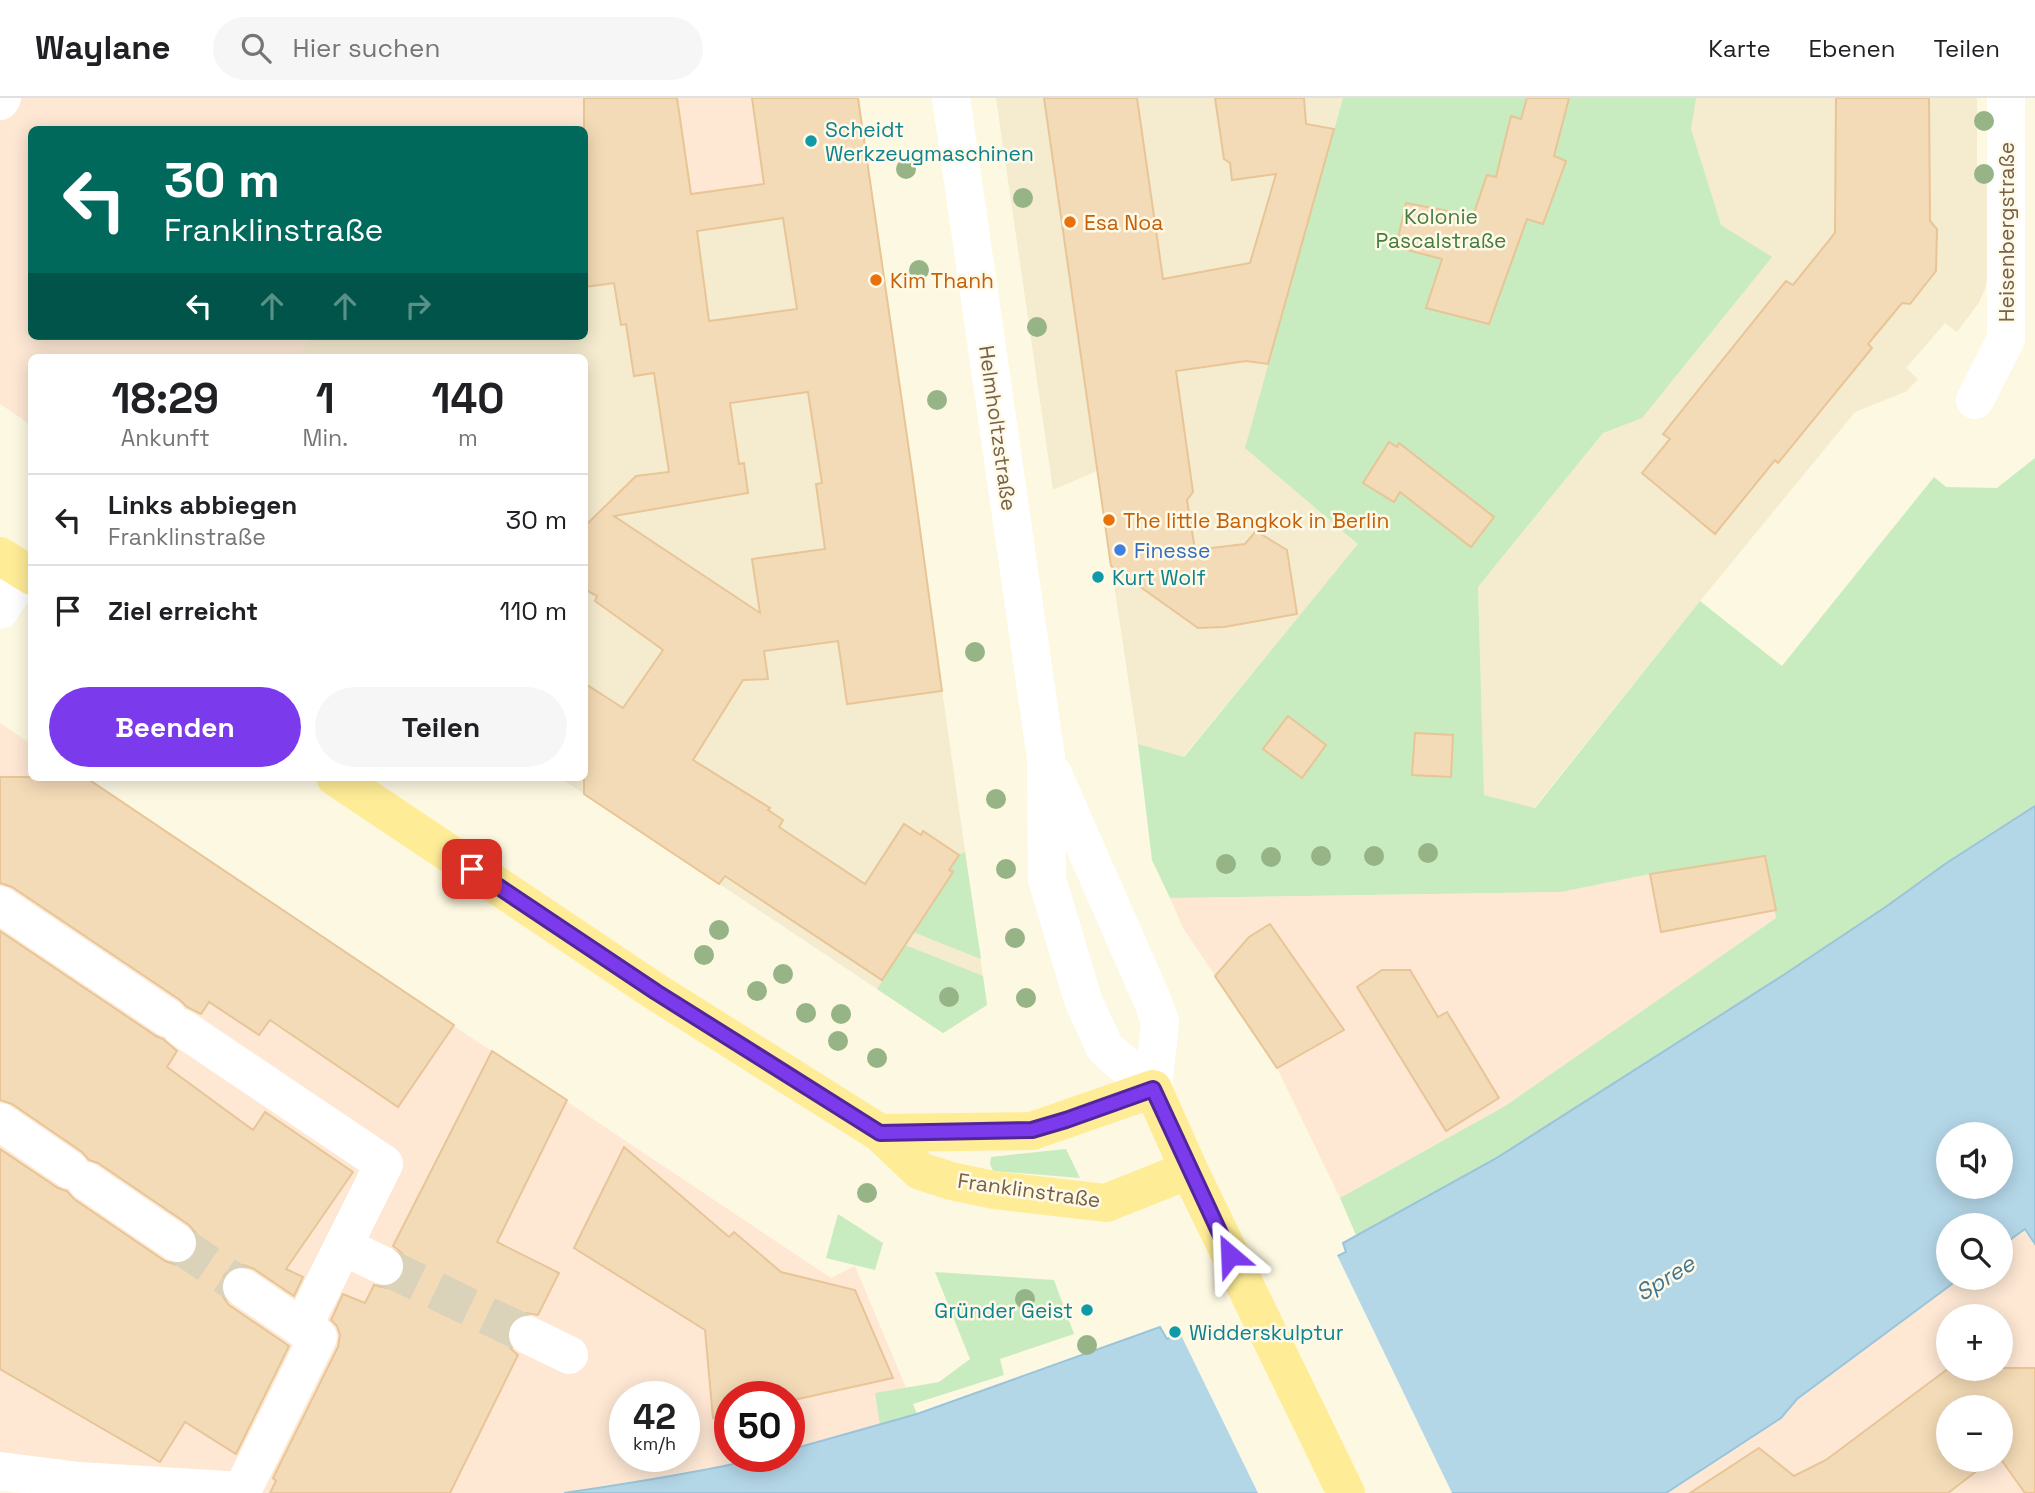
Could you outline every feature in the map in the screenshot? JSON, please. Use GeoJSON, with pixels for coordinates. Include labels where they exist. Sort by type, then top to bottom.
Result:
{"type":"FeatureCollection","features":[{"type":"Feature","properties":{"kind":"main road","name":"Franklinstraße"},"geometry":{"type":"LineString","coordinates":[[341,781],[656,992],[880,1133],[920,1171],[994,1190],[1106,1203],[1189,1170]]}},
{"type":"Feature","properties":{"kind":"main road"},"geometry":{"type":"LineString","coordinates":[[880,1133],[1032,1130],[1153,1089]]}},
{"type":"Feature","properties":{"kind":"main road","name":"Helmholtzstraße"},"geometry":{"type":"LineString","coordinates":[[1153,1089],[1189,1170],[1346,1493]]}},
{"type":"Feature","properties":{"kind":"street","name":"Helmholtzstraße"},"geometry":{"type":"LineString","coordinates":[[951,98],[1046,758],[1047,879],[1083,1000],[1105,1048],[1153,1089]]}},
{"type":"Feature","properties":{"kind":"street","name":"Heisenbergstraße"},"geometry":{"type":"LineString","coordinates":[[1975,400],[2006,339],[2006,98]]}},
{"type":"Feature","properties":{"kind":"street"},"geometry":{"type":"LineString","coordinates":[[0,610],[19,568]]}},
{"type":"Feature","properties":{"kind":"street","name":"Helmholtzstraße"},"geometry":{"type":"LineString","coordinates":[[1046,758],[1160,1021],[1153,1089]]}},
{"type":"Feature","properties":{"kind":"street"},"geometry":{"type":"LineString","coordinates":[[0,905],[384,1164],[302,1328]]}},
{"type":"Feature","properties":{"kind":"street"},"geometry":{"type":"LineString","coordinates":[[0,1122],[177,1243]]}},
{"type":"Feature","properties":{"kind":"street"},"geometry":{"type":"LineString","coordinates":[[343,1246],[384,1266]]}},
{"type":"Feature","properties":{"kind":"street"},"geometry":{"type":"LineString","coordinates":[[0,1471],[79,1481],[242,1491],[318,1337],[242,1287]]}},
{"type":"Feature","properties":{"kind":"street"},"geometry":{"type":"LineString","coordinates":[[528,1335],[569,1355]]}},
{"type":"Feature","properties":{"kind":"shaded area"},"geometry":{"type":"Polygon","coordinates":[[[0,98],[858,98],[873,206],[588,247],[588,126],[28,126],[28,340],[308,340],[299,354],[28,354],[28,423],[0,404],[0,98]]]}},
{"type":"Feature","properties":{"kind":"shaded area"},"geometry":{"type":"Polygon","coordinates":[[[996,98],[1343,98],[1268,364],[1359,544],[1183,757],[1138,744],[1097,471],[1053,490],[996,98]]]}},
{"type":"Feature","properties":{"kind":"shaded area"},"geometry":{"type":"Polygon","coordinates":[[[1632,98],[1977,98],[1977,178],[1991,179],[1989,269],[1985,289],[1978,304],[1957,332],[1945,323],[1906,368],[1918,379],[1907,391],[1855,412],[1534,808],[1484,795],[1478,587],[1603,433],[1632,98]]]}},
{"type":"Feature","properties":{"kind":"shaded area"},"geometry":{"type":"Polygon","coordinates":[[[873,206],[987,1005],[943,1033],[565,781],[588,781],[588,354],[299,354],[308,340],[588,340],[588,247],[873,206]]]}},
{"type":"Feature","properties":{"kind":"shaded area"},"geometry":{"type":"Polygon","coordinates":[[[0,723],[28,742],[28,781],[87,781],[831,1278],[855,1266],[917,1414],[805,1446],[805,1381],[714,1381],[714,1468],[700,1471],[700,1381],[609,1381],[609,1472],[693,1472],[564,1493],[88,1493],[0,1479],[0,723]]]}},
{"type":"Feature","properties":{"kind":"shaded area"},"geometry":{"type":"Polygon","coordinates":[[[1765,856],[1776,918],[1505,1106],[1340,1198],[1277,1068],[1183,928],[1170,898],[1561,892],[1650,874],[1765,856]]]}},
{"type":"Feature","properties":{"kind":"shaded area"},"geometry":{"type":"Polygon","coordinates":[[[2025,1229],[2035,1244],[2035,1493],[1666,1493],[1781,1418],[1797,1399],[1944,1290],[2013,1290],[2013,1238],[2025,1229]]]}},
{"type":"Feature","properties":{"kind":"green space","name":"Kolonie Pascalstraße"},"geometry":{"type":"Polygon","coordinates":[[[1343,98],[1696,98],[1691,129],[1721,225],[1772,257],[1642,418],[1603,433],[1478,587],[1484,795],[1535,808],[1700,601],[1782,666],[1934,477],[1946,487],[1997,488],[2035,458],[2035,806],[1782,976],[1495,1159],[1356,1235],[1340,1198],[1505,1106],[1776,918],[1765,856],[1650,874],[1561,892],[1170,898],[1152,860],[1138,744],[1184,757],[1358,544],[1245,448],[1343,98]]]}},
{"type":"Feature","properties":{"kind":"green space"},"geometry":{"type":"Polygon","coordinates":[[[965,852],[981,959],[913,932],[952,872],[949,870],[959,855],[965,852]]]}},
{"type":"Feature","properties":{"kind":"green space"},"geometry":{"type":"Polygon","coordinates":[[[905,945],[983,976],[987,1005],[943,1033],[877,989],[905,945]]]}},
{"type":"Feature","properties":{"kind":"green space"},"geometry":{"type":"Polygon","coordinates":[[[1066,1149],[1080,1178],[993,1171],[990,1164],[991,1157],[1066,1149]]]}},
{"type":"Feature","properties":{"kind":"green space"},"geometry":{"type":"Polygon","coordinates":[[[838,1214],[883,1243],[875,1270],[826,1258],[838,1214]]]}},
{"type":"Feature","properties":{"kind":"green space"},"geometry":{"type":"Polygon","coordinates":[[[935,1272],[1054,1280],[1074,1334],[1000,1359],[1004,1375],[913,1404],[917,1414],[880,1425],[875,1393],[939,1382],[970,1359],[935,1272]]]}},
{"type":"Feature","properties":{"kind":"water","name":"Spree"},"geometry":{"type":"Polygon","coordinates":[[[2035,806],[2035,1244],[2025,1229],[2013,1238],[2013,1213],[1936,1213],[1936,1290],[1944,1290],[1797,1399],[1781,1418],[1666,1493],[564,1493],[714,1468],[714,1472],[805,1472],[805,1446],[917,1414],[1160,1327],[1167,1339],[1346,1252],[1343,1243],[1495,1159],[1887,906],[1945,864],[2035,806]]]}},
{"type":"Feature","properties":{"kind":"pier"},"geometry":{"type":"Polygon","coordinates":[[[1336,1253],[1452,1493],[1258,1493],[1178,1329],[1336,1253]]]}},
{"type":"Feature","properties":{"kind":"building"},"geometry":{"type":"Polygon","coordinates":[[[584,98],[677,98],[691,194],[764,184],[752,98],[858,98],[942,691],[847,704],[838,641],[764,651],[768,679],[743,680],[693,760],[770,808],[768,810],[783,820],[779,827],[865,884],[904,824],[921,835],[923,831],[959,855],[949,870],[953,872],[882,980],[725,876],[719,884],[584,794],[584,781],[588,781],[588,686],[623,708],[663,650],[595,601],[597,596],[588,591],[588,523],[636,476],[669,472],[654,373],[634,376],[626,324],[621,325],[614,283],[588,286],[588,126],[584,126],[584,98]],[[783,218],[697,231],[709,321],[797,309],[783,218]],[[808,392],[730,403],[739,464],[744,463],[748,493],[614,516],[760,613],[752,559],[825,549],[816,484],[822,483],[808,392]]]}},
{"type":"Feature","properties":{"kind":"building"},"geometry":{"type":"Polygon","coordinates":[[[1044,98],[1137,98],[1163,279],[1250,263],[1276,174],[1232,180],[1230,163],[1224,159],[1215,98],[1304,98],[1306,124],[1334,129],[1268,364],[1246,361],[1176,371],[1193,492],[1187,500],[1195,550],[1245,544],[1256,531],[1287,550],[1297,614],[1224,627],[1198,628],[1111,566],[1044,98]]]}},
{"type":"Feature","properties":{"kind":"building"},"geometry":{"type":"Polygon","coordinates":[[[1527,98],[1569,98],[1554,156],[1566,161],[1543,224],[1527,219],[1489,324],[1426,308],[1442,259],[1396,247],[1406,203],[1473,216],[1487,175],[1496,177],[1511,116],[1521,119],[1527,98]]]}},
{"type":"Feature","properties":{"kind":"building"},"geometry":{"type":"Polygon","coordinates":[[[1836,98],[1929,98],[1930,221],[1937,229],[1936,271],[1910,304],[1902,303],[1868,344],[1872,348],[1778,463],[1775,460],[1715,534],[1642,473],[1670,439],[1663,434],[1786,281],[1793,285],[1835,233],[1836,98]]]}},
{"type":"Feature","properties":{"kind":"building"},"geometry":{"type":"Polygon","coordinates":[[[1389,442],[1397,447],[1399,443],[1494,517],[1471,547],[1400,492],[1394,502],[1363,483],[1389,442]]]}},
{"type":"Feature","properties":{"kind":"building"},"geometry":{"type":"Polygon","coordinates":[[[1288,716],[1326,745],[1302,778],[1263,749],[1288,716]]]}},
{"type":"Feature","properties":{"kind":"building"},"geometry":{"type":"Polygon","coordinates":[[[1415,733],[1453,735],[1451,777],[1412,775],[1415,733]]]}},
{"type":"Feature","properties":{"kind":"building"},"geometry":{"type":"Polygon","coordinates":[[[0,777],[28,777],[28,781],[91,781],[454,1025],[398,1107],[270,1020],[259,1035],[209,1002],[201,1014],[187,1007],[12,887],[0,883],[0,777]]]}},
{"type":"Feature","properties":{"kind":"building"},"geometry":{"type":"Polygon","coordinates":[[[1765,856],[1776,910],[1661,932],[1650,874],[1765,856]]]}},
{"type":"Feature","properties":{"kind":"building"},"geometry":{"type":"Polygon","coordinates":[[[1270,924],[1344,1030],[1277,1068],[1215,976],[1249,937],[1270,924]]]}},
{"type":"Feature","properties":{"kind":"building"},"geometry":{"type":"Polygon","coordinates":[[[0,931],[163,1039],[177,1051],[167,1067],[253,1130],[265,1112],[353,1172],[286,1269],[303,1277],[294,1296],[244,1265],[232,1268],[224,1275],[220,1286],[229,1305],[289,1346],[236,1454],[185,1422],[160,1462],[0,1369],[0,1149],[58,1188],[67,1191],[74,1199],[165,1261],[176,1265],[187,1262],[195,1255],[199,1244],[196,1233],[189,1225],[98,1163],[89,1160],[82,1152],[12,1104],[0,1100],[0,931]]]}},
{"type":"Feature","properties":{"kind":"building"},"geometry":{"type":"Polygon","coordinates":[[[1382,970],[1410,970],[1438,1017],[1447,1012],[1499,1098],[1446,1131],[1357,987],[1382,970]]]}},
{"type":"Feature","properties":{"kind":"building"},"geometry":{"type":"Polygon","coordinates":[[[492,1051],[567,1100],[497,1242],[559,1273],[538,1315],[526,1313],[515,1317],[509,1325],[506,1337],[510,1348],[518,1355],[450,1493],[270,1493],[276,1481],[273,1478],[338,1347],[340,1335],[331,1320],[343,1294],[365,1303],[374,1285],[386,1288],[396,1284],[403,1276],[406,1264],[402,1253],[393,1246],[492,1051]]]}},
{"type":"Feature","properties":{"kind":"building"},"geometry":{"type":"Polygon","coordinates":[[[624,1147],[729,1237],[734,1232],[781,1272],[855,1290],[893,1378],[805,1397],[805,1381],[714,1381],[713,1418],[705,1330],[574,1248],[624,1147]]]}},
{"type":"Feature","properties":{"kind":"building"},"geometry":{"type":"Polygon","coordinates":[[[2013,1368],[2035,1368],[2035,1493],[2025,1493],[2010,1472],[2013,1472],[2013,1395],[1936,1395],[1936,1472],[1975,1472],[1948,1493],[1690,1493],[1759,1448],[1794,1476],[1826,1460],[1936,1378],[1936,1381],[2013,1381],[2013,1368]]]}},
{"type":"Feature","properties":{"kind":"tunnel"},"geometry":{"type":"LineString","coordinates":[[177,1243],[242,1287]]}},
{"type":"Feature","properties":{"kind":"tunnel"},"geometry":{"type":"LineString","coordinates":[[384,1266],[528,1335]]}},
{"type":"Feature","properties":{"kind":"place","name":"Scheidt Werkzeugmaschinen"},"geometry":{"type":"Point","coordinates":[811,141]}},
{"type":"Feature","properties":{"kind":"place","name":"Esa Noa"},"geometry":{"type":"Point","coordinates":[1070,222]}},
{"type":"Feature","properties":{"kind":"place","name":"Kim Thanh"},"geometry":{"type":"Point","coordinates":[876,280]}},
{"type":"Feature","properties":{"kind":"place","name":"The little Bangkok in Berlin"},"geometry":{"type":"Point","coordinates":[1109,520]}},
{"type":"Feature","properties":{"kind":"place","name":"Finesse"},"geometry":{"type":"Point","coordinates":[1120,550]}},
{"type":"Feature","properties":{"kind":"place","name":"Kurt Wolf"},"geometry":{"type":"Point","coordinates":[1098,577]}},
{"type":"Feature","properties":{"kind":"place","name":"Gründer Geist"},"geometry":{"type":"Point","coordinates":[1087,1310]}},
{"type":"Feature","properties":{"kind":"place","name":"Widderskulptur"},"geometry":{"type":"Point","coordinates":[1175,1332]}},
{"type":"Feature","properties":{"kind":"route"},"geometry":{"type":"LineString","coordinates":[[472,869],[656,992],[880,1133],[1032,1130],[1153,1089],[1230,1255]]}}]}
